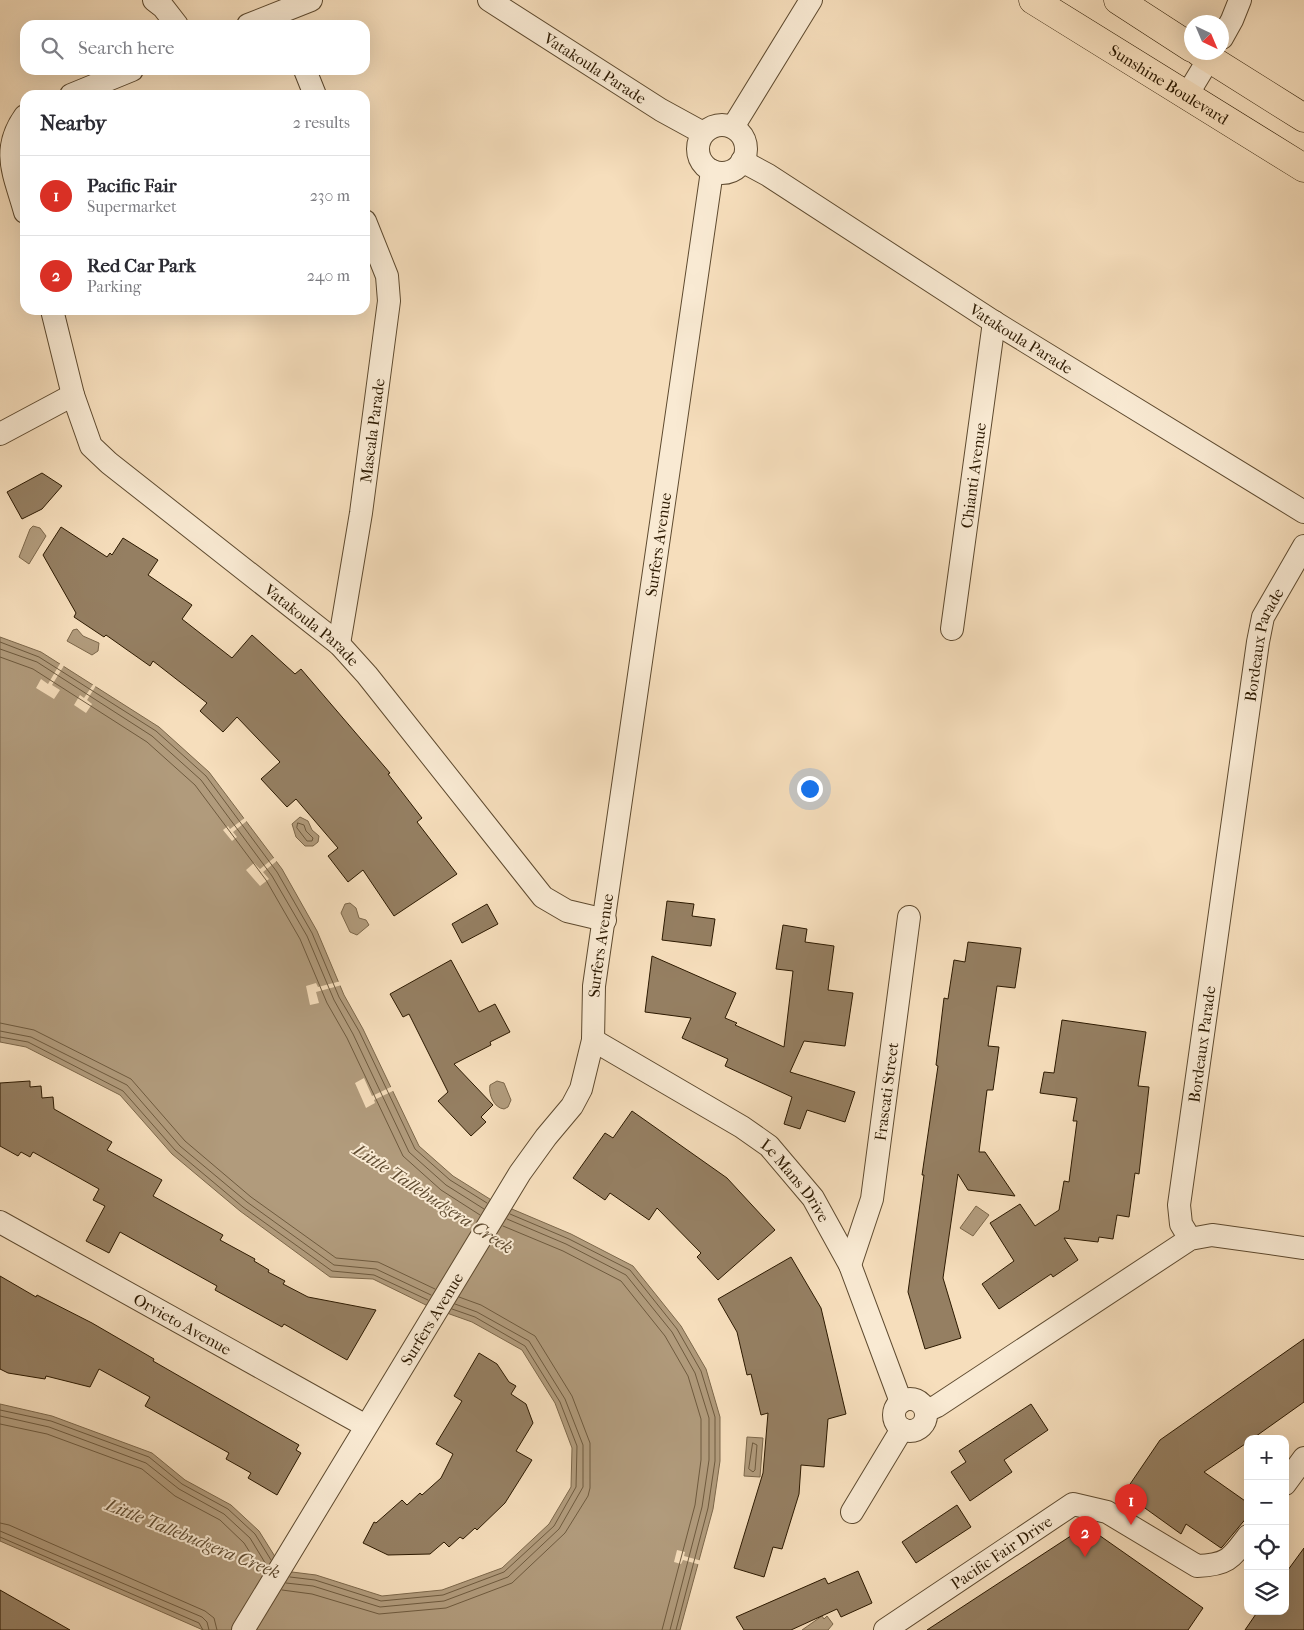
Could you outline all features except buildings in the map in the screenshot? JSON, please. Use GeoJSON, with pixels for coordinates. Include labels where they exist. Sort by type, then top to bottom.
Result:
{"type":"FeatureCollection","features":[{"type":"Feature","properties":{"kind":"main road","name":"Sunshine Boulevard"},"geometry":{"type":"LineString","coordinates":[[1033,0],[1304,168]]}},
{"type":"Feature","properties":{"kind":"main road"},"geometry":{"type":"LineString","coordinates":[[1118,0],[1184,37]]}},
{"type":"Feature","properties":{"kind":"main road"},"geometry":{"type":"LineString","coordinates":[[1221,60],[1304,118]]}},
{"type":"Feature","properties":{"kind":"street"},"geometry":{"type":"LineString","coordinates":[[154,0],[163,7],[173,20]]}},
{"type":"Feature","properties":{"kind":"street"},"geometry":{"type":"LineString","coordinates":[[284,19],[312,0]]}},
{"type":"Feature","properties":{"kind":"street","name":"Vatakoula Parade"},"geometry":{"type":"LineString","coordinates":[[489,0],[662,110],[704,133]]}},
{"type":"Feature","properties":{"kind":"street"},"geometry":{"type":"LineString","coordinates":[[733,127],[811,0]]}},
{"type":"Feature","properties":{"kind":"street"},"geometry":{"type":"LineString","coordinates":[[1229,24],[1240,0]]}},
{"type":"Feature","properties":{"kind":"street"},"geometry":{"type":"LineString","coordinates":[[1187,95],[1203,60]]}},
{"type":"Feature","properties":{"kind":"street"},"geometry":{"type":"LineString","coordinates":[[83,90],[120,75]]}},
{"type":"Feature","properties":{"kind":"street"},"geometry":{"type":"LineString","coordinates":[[307,75],[313,90]]}},
{"type":"Feature","properties":{"kind":"street"},"geometry":{"type":"LineString","coordinates":[[718,125],[733,127],[740,132],[746,147],[742,161],[733,170],[725,173],[712,170],[700,159],[698,151],[699,141],[704,133],[718,125]]}},
{"type":"Feature","properties":{"kind":"street"},"geometry":{"type":"LineString","coordinates":[[20,126],[11,145],[11,162],[20,194]]}},
{"type":"Feature","properties":{"kind":"street","name":"Vatakoula Parade"},"geometry":{"type":"LineString","coordinates":[[742,161],[768,175],[994,322],[1304,512]]}},
{"type":"Feature","properties":{"kind":"street","name":"Surfers Avenue"},"geometry":{"type":"LineString","coordinates":[[243,1630],[520,1173],[546,1137],[572,1106],[584,1083],[593,1040],[594,986],[712,170]]}},
{"type":"Feature","properties":{"kind":"street","name":"Mascala Parade"},"geometry":{"type":"LineString","coordinates":[[340,644],[361,513],[389,301],[387,276],[370,234]]}},
{"type":"Feature","properties":{"kind":"street","name":"Vatakoula Parade"},"geometry":{"type":"LineString","coordinates":[[53,315],[73,395],[91,446],[109,463],[340,644],[367,675],[543,897],[567,911],[605,920]]}},
{"type":"Feature","properties":{"kind":"street","name":"Chianti Avenue"},"geometry":{"type":"LineString","coordinates":[[952,629],[994,322]]}},
{"type":"Feature","properties":{"kind":"street"},"geometry":{"type":"LineString","coordinates":[[0,434],[73,395]]}},
{"type":"Feature","properties":{"kind":"street","name":"Bordeaux Parade"},"geometry":{"type":"LineString","coordinates":[[1190,1239],[1181,1224],[1179,1205],[1258,642],[1263,617],[1304,546]]}},
{"type":"Feature","properties":{"kind":"street","name":"Frascati Street"},"geometry":{"type":"LineString","coordinates":[[850,1264],[872,1200],[909,917]]}},
{"type":"Feature","properties":{"kind":"street","name":"Le Mans Drive"},"geometry":{"type":"LineString","coordinates":[[593,1040],[742,1127],[769,1146],[813,1198],[850,1264],[901,1402]]}},
{"type":"Feature","properties":{"kind":"street","name":"Orvieto Avenue"},"geometry":{"type":"LineString","coordinates":[[0,1222],[366,1426]]}},
{"type":"Feature","properties":{"kind":"street"},"geometry":{"type":"LineString","coordinates":[[926,1411],[1190,1239],[1212,1235],[1304,1248]]}},
{"type":"Feature","properties":{"kind":"street"},"geometry":{"type":"LineString","coordinates":[[915,1400],[926,1411],[923,1425],[909,1431],[902,1429],[894,1416],[901,1402],[915,1400]]}},
{"type":"Feature","properties":{"kind":"street"},"geometry":{"type":"LineString","coordinates":[[852,1512],[902,1429]]}},
{"type":"Feature","properties":{"kind":"street"},"geometry":{"type":"LineString","coordinates":[[1288,1480],[1304,1458]]}},
{"type":"Feature","properties":{"kind":"street","name":"Pacific Fair Drive"},"geometry":{"type":"LineString","coordinates":[[885,1630],[1073,1504],[1107,1512],[1197,1566],[1213,1566],[1231,1558],[1244,1541]]}},
{"type":"Feature","properties":{"kind":"water"},"geometry":{"type":"Polygon","coordinates":[[[33,526],[40,528],[46,536],[29,564],[19,557],[33,526]]]}},
{"type":"Feature","properties":{"kind":"water"},"geometry":{"type":"Polygon","coordinates":[[[77,629],[83,636],[99,643],[98,651],[92,655],[67,641],[73,630],[77,629]]]}},
{"type":"Feature","properties":{"kind":"water","name":"Little Tallebudgera Creek"},"geometry":{"type":"Polygon","coordinates":[[[0,637],[41,652],[159,727],[209,772],[282,869],[317,931],[344,995],[363,1029],[419,1146],[453,1176],[493,1201],[571,1234],[633,1266],[681,1326],[706,1369],[720,1417],[720,1461],[713,1509],[680,1630],[203,1630],[0,1541],[0,1404],[52,1416],[152,1453],[185,1480],[231,1505],[259,1531],[284,1571],[316,1575],[382,1596],[442,1590],[502,1568],[549,1524],[571,1487],[572,1448],[555,1403],[522,1350],[472,1322],[430,1307],[373,1279],[330,1277],[240,1211],[172,1154],[120,1095],[26,1047],[0,1042],[0,637]]]}},
{"type":"Feature","properties":{"kind":"water"},"geometry":{"type":"Polygon","coordinates":[[[300,817],[308,821],[312,830],[319,836],[318,842],[313,846],[305,846],[296,837],[292,824],[300,817]]]}},
{"type":"Feature","properties":{"kind":"water"},"geometry":{"type":"Polygon","coordinates":[[[350,903],[356,908],[359,918],[366,920],[369,925],[357,935],[350,932],[341,913],[345,904],[350,903]]]}},
{"type":"Feature","properties":{"kind":"water"},"geometry":{"type":"Polygon","coordinates":[[[497,1081],[504,1083],[511,1100],[508,1107],[504,1109],[497,1106],[492,1100],[490,1092],[490,1085],[497,1081]]]}},
{"type":"Feature","properties":{"kind":"water"},"geometry":{"type":"Polygon","coordinates":[[[976,1206],[989,1215],[973,1236],[960,1228],[976,1206]]]}},
{"type":"Feature","properties":{"kind":"water"},"geometry":{"type":"Polygon","coordinates":[[[747,1437],[763,1438],[760,1477],[744,1476],[747,1437]]]}},
{"type":"Feature","properties":{"kind":"water"},"geometry":{"type":"Polygon","coordinates":[[[822,1616],[824,1619],[827,1616],[833,1624],[828,1630],[802,1630],[822,1616]]]}},
{"type":"Feature","properties":{"kind":"pier"},"geometry":{"type":"Polygon","coordinates":[[[61,662],[65,664],[52,685],[60,690],[54,699],[36,688],[41,679],[48,684],[61,662]]]}},
{"type":"Feature","properties":{"kind":"pier"},"geometry":{"type":"Polygon","coordinates":[[[94,683],[97,684],[87,700],[92,704],[86,713],[74,705],[80,695],[84,698],[94,683]]]}},
{"type":"Feature","properties":{"kind":"pier"},"geometry":{"type":"Polygon","coordinates":[[[246,817],[248,820],[233,832],[237,837],[232,841],[223,830],[228,826],[230,829],[246,817]]]}},
{"type":"Feature","properties":{"kind":"pier"},"geometry":{"type":"Polygon","coordinates":[[[275,857],[278,860],[263,872],[269,879],[260,886],[246,870],[254,863],[260,869],[275,857]]]}},
{"type":"Feature","properties":{"kind":"pier"},"geometry":{"type":"Polygon","coordinates":[[[341,981],[342,985],[316,992],[319,1003],[310,1005],[306,986],[316,983],[318,987],[341,981]]]}},
{"type":"Feature","properties":{"kind":"pier"},"geometry":{"type":"Polygon","coordinates":[[[364,1078],[372,1096],[393,1086],[395,1090],[374,1100],[375,1103],[366,1108],[355,1083],[364,1078]]]}},
{"type":"Feature","properties":{"kind":"pier"},"geometry":{"type":"Polygon","coordinates":[[[677,1550],[685,1552],[684,1556],[702,1561],[701,1565],[683,1560],[681,1564],[674,1562],[677,1550]]]}},
{"type":"Feature","properties":{"kind":"place","name":"Pacific Fair"},"geometry":{"type":"Point","coordinates":[1131,1525]}},
{"type":"Feature","properties":{"kind":"place","name":"Red Car Park"},"geometry":{"type":"Point","coordinates":[1085,1557]}}]}
